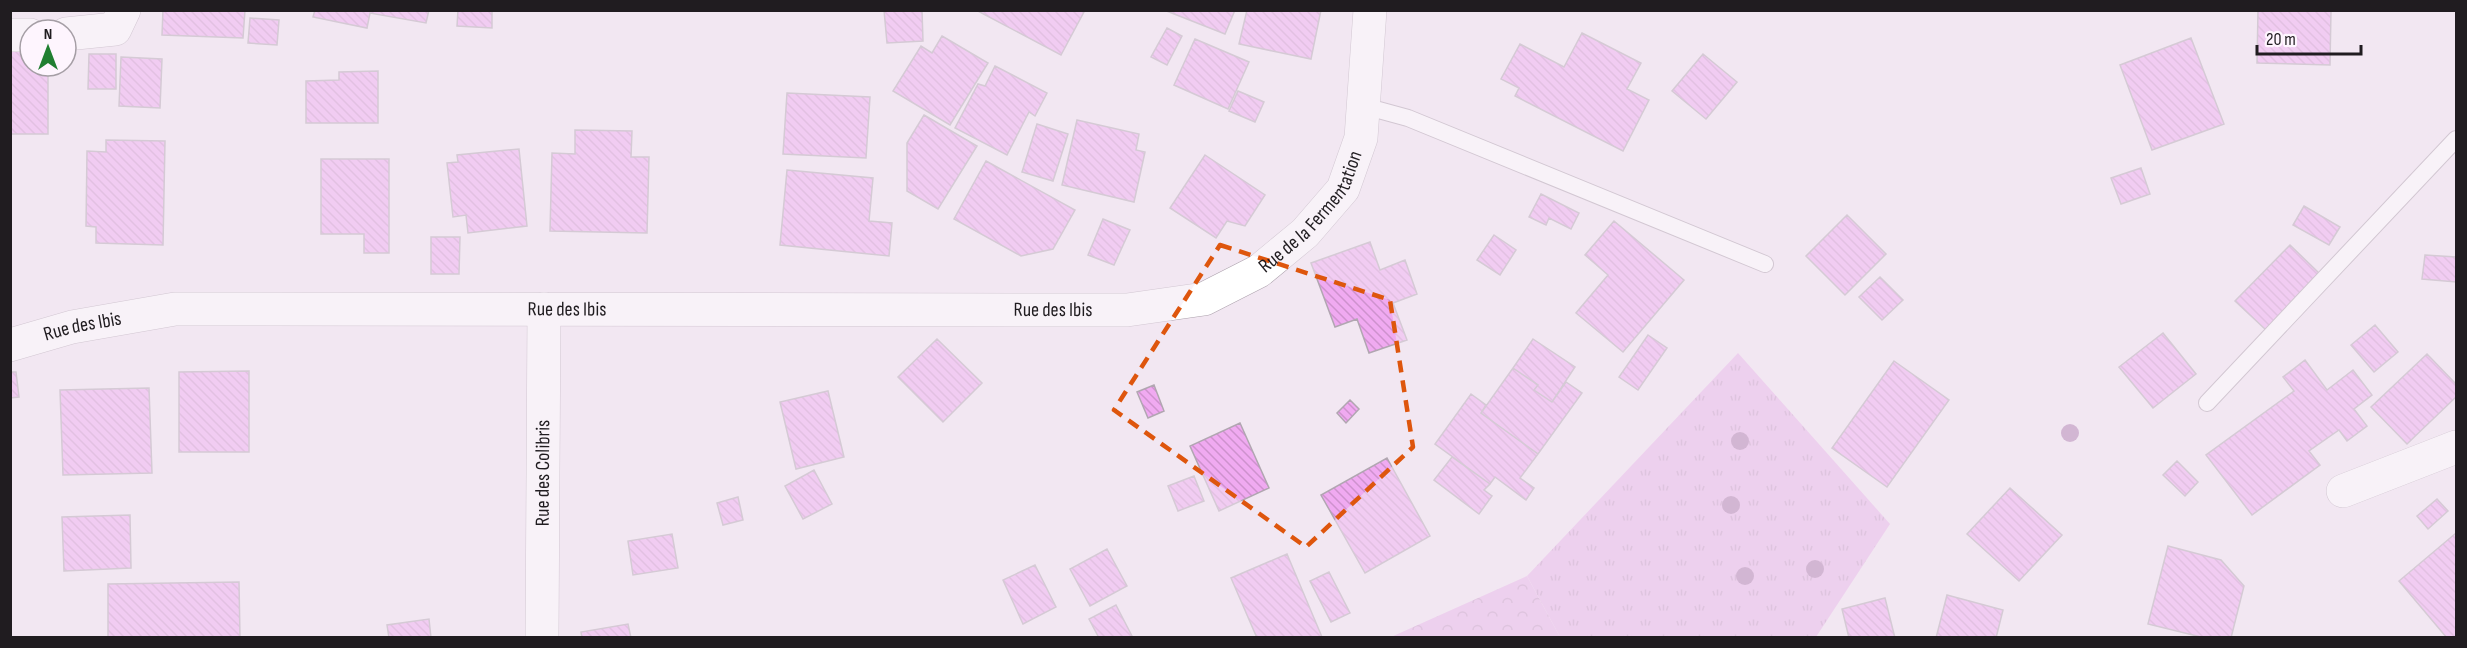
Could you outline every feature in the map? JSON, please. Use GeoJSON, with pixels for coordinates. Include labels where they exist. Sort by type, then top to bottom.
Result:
{"type":"FeatureCollection","features":[{"type":"Feature","properties":{"kind":"street"},"geometry":{"type":"LineString","coordinates":[[78,33],[115,29],[124,10]]}},
{"type":"Feature","properties":{"kind":"street","name":"Rue de la Fermentation"},"geometry":{"type":"LineString","coordinates":[[1127,310],[1204,299],[1259,271],[1305,233],[1343,189],[1360,138],[1370,10]]}},
{"type":"Feature","properties":{"kind":"street","name":"Rue des Ibis"},"geometry":{"type":"LineString","coordinates":[[10,345],[72,327],[175,309],[1127,310]]}},
{"type":"Feature","properties":{"kind":"street","name":"Rue des Colibris"},"geometry":{"type":"LineString","coordinates":[[542,638],[544,309]]}},
{"type":"Feature","properties":{"kind":"street"},"geometry":{"type":"LineString","coordinates":[[2343,491],[2457,447]]}},
{"type":"Feature","properties":{"kind":"lane"},"geometry":{"type":"LineString","coordinates":[[1364,106],[1408,118],[1765,264]]}},
{"type":"Feature","properties":{"kind":"lane"},"geometry":{"type":"LineString","coordinates":[[2207,403],[2457,139]]}},
{"type":"Feature","properties":{"kind":"highlighted area"},"geometry":{"type":"Polygon","coordinates":[[[1220,245],[1390,300],[1413,447],[1306,547],[1114,410],[1220,245]]]}},
{"type":"Feature","properties":{"kind":"green space"},"geometry":{"type":"Polygon","coordinates":[[[1738,353],[1890,524],[1816,637],[1560,637],[1527,576],[1738,353]]]}},
{"type":"Feature","properties":{"kind":"green space"},"geometry":{"type":"Polygon","coordinates":[[[1527,576],[1560,637],[1391,637],[1527,576]]]}},
{"type":"Feature","properties":{"kind":"building"},"geometry":{"type":"Polygon","coordinates":[[[163,10],[245,10],[243,38],[162,35],[163,10]]]}},
{"type":"Feature","properties":{"kind":"building"},"geometry":{"type":"Polygon","coordinates":[[[315,10],[429,10],[426,23],[370,13],[367,28],[313,17],[315,10]]]}},
{"type":"Feature","properties":{"kind":"building"},"geometry":{"type":"Polygon","coordinates":[[[458,10],[492,10],[492,28],[457,26],[458,10]]]}},
{"type":"Feature","properties":{"kind":"building"},"geometry":{"type":"Polygon","coordinates":[[[884,10],[922,10],[923,41],[887,43],[884,10]]]}},
{"type":"Feature","properties":{"kind":"building"},"geometry":{"type":"Polygon","coordinates":[[[976,10],[1085,10],[1061,55],[976,10]]]}},
{"type":"Feature","properties":{"kind":"building"},"geometry":{"type":"Polygon","coordinates":[[[1164,10],[1235,10],[1225,34],[1164,10]]]}},
{"type":"Feature","properties":{"kind":"building"},"geometry":{"type":"Polygon","coordinates":[[[1247,10],[1321,10],[1311,59],[1239,44],[1247,10]]]}},
{"type":"Feature","properties":{"kind":"building"},"geometry":{"type":"Polygon","coordinates":[[[2258,10],[2331,10],[2330,65],[2257,63],[2258,10]]]}},
{"type":"Feature","properties":{"kind":"building"},"geometry":{"type":"Polygon","coordinates":[[[250,18],[279,20],[277,45],[248,43],[250,18]]]}},
{"type":"Feature","properties":{"kind":"building"},"geometry":{"type":"Polygon","coordinates":[[[1167,28],[1182,36],[1167,65],[1151,57],[1167,28]]]}},
{"type":"Feature","properties":{"kind":"building"},"geometry":{"type":"Polygon","coordinates":[[[1582,33],[1641,63],[1627,89],[1649,100],[1623,151],[1515,96],[1519,88],[1501,79],[1520,44],[1564,67],[1582,33]]]}},
{"type":"Feature","properties":{"kind":"building"},"geometry":{"type":"Polygon","coordinates":[[[942,36],[988,63],[950,125],[893,91],[921,46],[932,53],[942,36]]]}},
{"type":"Feature","properties":{"kind":"building"},"geometry":{"type":"Polygon","coordinates":[[[2191,38],[2224,124],[2152,150],[2120,65],[2191,38]]]}},
{"type":"Feature","properties":{"kind":"building"},"geometry":{"type":"Polygon","coordinates":[[[1195,39],[1249,62],[1228,109],[1174,85],[1195,39]]]}},
{"type":"Feature","properties":{"kind":"building"},"geometry":{"type":"Polygon","coordinates":[[[10,46],[18,46],[18,78],[48,78],[48,134],[10,134],[10,46]]]}},
{"type":"Feature","properties":{"kind":"building"},"geometry":{"type":"Polygon","coordinates":[[[89,54],[116,54],[116,89],[88,89],[89,54]]]}},
{"type":"Feature","properties":{"kind":"building"},"geometry":{"type":"Polygon","coordinates":[[[1703,54],[1737,82],[1706,119],[1672,91],[1703,54]]]}},
{"type":"Feature","properties":{"kind":"building"},"geometry":{"type":"Polygon","coordinates":[[[121,57],[162,59],[160,108],[119,106],[121,57]]]}},
{"type":"Feature","properties":{"kind":"building"},"geometry":{"type":"Polygon","coordinates":[[[995,66],[1047,93],[1035,116],[1029,112],[1007,155],[955,128],[978,84],[985,86],[995,66]]]}},
{"type":"Feature","properties":{"kind":"building"},"geometry":{"type":"Polygon","coordinates":[[[378,71],[378,123],[306,123],[306,81],[339,80],[339,72],[378,71]]]}},
{"type":"Feature","properties":{"kind":"building"},"geometry":{"type":"Polygon","coordinates":[[[1238,91],[1264,102],[1255,122],[1229,111],[1238,91]]]}},
{"type":"Feature","properties":{"kind":"building"},"geometry":{"type":"Polygon","coordinates":[[[787,93],[870,97],[866,158],[783,154],[787,93]]]}},
{"type":"Feature","properties":{"kind":"building"},"geometry":{"type":"Polygon","coordinates":[[[924,115],[977,146],[938,209],[907,191],[907,143],[924,115]]]}},
{"type":"Feature","properties":{"kind":"building"},"geometry":{"type":"Polygon","coordinates":[[[1077,120],[1139,134],[1136,150],[1145,152],[1134,202],[1062,185],[1077,120]]]}},
{"type":"Feature","properties":{"kind":"building"},"geometry":{"type":"Polygon","coordinates":[[[1037,124],[1068,134],[1053,181],[1022,172],[1037,124]]]}},
{"type":"Feature","properties":{"kind":"building"},"geometry":{"type":"Polygon","coordinates":[[[575,130],[632,131],[631,157],[649,157],[647,233],[550,231],[552,153],[575,154],[575,130]]]}},
{"type":"Feature","properties":{"kind":"building"},"geometry":{"type":"Polygon","coordinates":[[[106,140],[165,141],[163,245],[96,243],[96,227],[86,226],[87,151],[106,152],[106,140]]]}},
{"type":"Feature","properties":{"kind":"building"},"geometry":{"type":"Polygon","coordinates":[[[519,149],[527,226],[468,233],[466,215],[453,217],[447,163],[458,162],[457,155],[519,149]]]}},
{"type":"Feature","properties":{"kind":"building"},"geometry":{"type":"Polygon","coordinates":[[[1205,155],[1265,195],[1245,226],[1227,221],[1216,238],[1170,208],[1205,155]]]}},
{"type":"Feature","properties":{"kind":"building"},"geometry":{"type":"Polygon","coordinates":[[[321,159],[389,159],[389,253],[364,253],[364,234],[321,234],[321,159]]]}},
{"type":"Feature","properties":{"kind":"building"},"geometry":{"type":"Polygon","coordinates":[[[986,161],[1075,210],[1053,249],[1021,256],[954,219],[986,161]]]}},
{"type":"Feature","properties":{"kind":"building"},"geometry":{"type":"Polygon","coordinates":[[[2141,168],[2150,194],[2121,204],[2111,178],[2141,168]]]}},
{"type":"Feature","properties":{"kind":"building"},"geometry":{"type":"Polygon","coordinates":[[[787,170],[873,178],[869,221],[892,223],[889,256],[780,245],[787,170]]]}},
{"type":"Feature","properties":{"kind":"building"},"geometry":{"type":"Polygon","coordinates":[[[1541,194],[1579,213],[1571,229],[1549,218],[1546,225],[1529,217],[1541,194]]]}},
{"type":"Feature","properties":{"kind":"building"},"geometry":{"type":"Polygon","coordinates":[[[2304,206],[2340,227],[2329,245],[2293,225],[2304,206]]]}},
{"type":"Feature","properties":{"kind":"building"},"geometry":{"type":"Polygon","coordinates":[[[1847,215],[1886,254],[1845,295],[1806,256],[1847,215]]]}},
{"type":"Feature","properties":{"kind":"building"},"geometry":{"type":"Polygon","coordinates":[[[1103,219],[1130,230],[1114,265],[1088,255],[1103,219]]]}},
{"type":"Feature","properties":{"kind":"building"},"geometry":{"type":"Polygon","coordinates":[[[1614,221],[1684,280],[1623,352],[1576,313],[1608,275],[1585,255],[1614,221]]]}},
{"type":"Feature","properties":{"kind":"building"},"geometry":{"type":"Polygon","coordinates":[[[1494,235],[1516,250],[1500,275],[1477,260],[1494,235]]]}},
{"type":"Feature","properties":{"kind":"building"},"geometry":{"type":"Polygon","coordinates":[[[431,237],[460,237],[459,274],[431,274],[431,237]]]}},
{"type":"Feature","properties":{"kind":"building"},"geometry":{"type":"Polygon","coordinates":[[[1370,242],[1380,270],[1405,260],[1417,294],[1393,303],[1407,340],[1369,353],[1357,319],[1335,327],[1311,263],[1370,242]]]}},
{"type":"Feature","properties":{"kind":"building"},"geometry":{"type":"Polygon","coordinates":[[[2290,245],[2320,274],[2266,330],[2235,301],[2290,245]]]}},
{"type":"Feature","properties":{"kind":"building"},"geometry":{"type":"Polygon","coordinates":[[[2425,255],[2456,257],[2456,282],[2422,279],[2425,255]]]}},
{"type":"Feature","properties":{"kind":"building"},"geometry":{"type":"Polygon","coordinates":[[[1880,277],[1903,300],[1882,320],[1859,297],[1880,277]]]}},
{"type":"Feature","properties":{"kind":"building"},"geometry":{"type":"Polygon","coordinates":[[[2375,325],[2398,352],[2374,372],[2351,345],[2375,325]]]}},
{"type":"Feature","properties":{"kind":"building"},"geometry":{"type":"Polygon","coordinates":[[[2163,333],[2196,374],[2153,408],[2119,367],[2163,333]]]}},
{"type":"Feature","properties":{"kind":"building"},"geometry":{"type":"Polygon","coordinates":[[[1648,335],[1667,348],[1638,390],[1619,377],[1648,335]]]}},
{"type":"Feature","properties":{"kind":"building"},"geometry":{"type":"Polygon","coordinates":[[[937,339],[982,383],[943,422],[898,377],[937,339]]]}},
{"type":"Feature","properties":{"kind":"building"},"geometry":{"type":"Polygon","coordinates":[[[1533,339],[1575,367],[1552,402],[1534,390],[1538,385],[1513,368],[1533,339]]]}},
{"type":"Feature","properties":{"kind":"building"},"geometry":{"type":"Polygon","coordinates":[[[2427,354],[2456,384],[2456,397],[2407,444],[2371,407],[2427,354]]]}},
{"type":"Feature","properties":{"kind":"building"},"geometry":{"type":"Polygon","coordinates":[[[2305,360],[2327,390],[2353,370],[2372,395],[2354,409],[2367,426],[2347,441],[2339,430],[2309,451],[2320,465],[2252,515],[2206,455],[2294,391],[2283,377],[2305,360]]]}},
{"type":"Feature","properties":{"kind":"building"},"geometry":{"type":"Polygon","coordinates":[[[1894,361],[1949,400],[1887,487],[1832,448],[1894,361]]]}},
{"type":"Feature","properties":{"kind":"building"},"geometry":{"type":"Polygon","coordinates":[[[1513,368],[1538,385],[1534,390],[1552,402],[1566,382],[1582,393],[1538,454],[1481,413],[1513,368]]]}},
{"type":"Feature","properties":{"kind":"building"},"geometry":{"type":"Polygon","coordinates":[[[249,371],[249,452],[179,452],[179,372],[249,371]]]}},
{"type":"Feature","properties":{"kind":"building"},"geometry":{"type":"Polygon","coordinates":[[[10,372],[16,372],[19,397],[10,398],[10,372]]]}},
{"type":"Feature","properties":{"kind":"building"},"geometry":{"type":"Polygon","coordinates":[[[1154,385],[1164,411],[1148,418],[1137,392],[1154,385]]]}},
{"type":"Feature","properties":{"kind":"building"},"geometry":{"type":"Polygon","coordinates":[[[149,388],[152,473],[63,475],[60,390],[149,388]]]}},
{"type":"Feature","properties":{"kind":"building"},"geometry":{"type":"Polygon","coordinates":[[[828,391],[844,457],[796,469],[780,402],[828,391]]]}},
{"type":"Feature","properties":{"kind":"building"},"geometry":{"type":"Polygon","coordinates":[[[1471,394],[1486,405],[1481,413],[1538,454],[1520,478],[1534,488],[1526,500],[1495,477],[1490,484],[1435,444],[1471,394]]]}},
{"type":"Feature","properties":{"kind":"building"},"geometry":{"type":"Polygon","coordinates":[[[1350,400],[1359,409],[1346,423],[1337,413],[1350,400]]]}},
{"type":"Feature","properties":{"kind":"building"},"geometry":{"type":"Polygon","coordinates":[[[1240,423],[1269,488],[1219,511],[1190,446],[1240,423]]]}},
{"type":"Feature","properties":{"kind":"building"},"geometry":{"type":"Polygon","coordinates":[[[1452,457],[1490,484],[1484,490],[1492,496],[1479,514],[1434,480],[1452,457]]]}},
{"type":"Feature","properties":{"kind":"building"},"geometry":{"type":"Polygon","coordinates":[[[1387,458],[1430,536],[1365,573],[1321,495],[1387,458]]]}},
{"type":"Feature","properties":{"kind":"building"},"geometry":{"type":"Polygon","coordinates":[[[2177,461],[2198,482],[2185,496],[2163,475],[2177,461]]]}},
{"type":"Feature","properties":{"kind":"building"},"geometry":{"type":"Polygon","coordinates":[[[814,470],[832,504],[803,519],[785,486],[814,470]]]}},
{"type":"Feature","properties":{"kind":"building"},"geometry":{"type":"Polygon","coordinates":[[[1194,476],[1204,501],[1178,511],[1168,486],[1194,476]]]}},
{"type":"Feature","properties":{"kind":"building"},"geometry":{"type":"Polygon","coordinates":[[[2010,488],[2062,535],[2019,581],[1967,534],[2010,488]]]}},
{"type":"Feature","properties":{"kind":"building"},"geometry":{"type":"Polygon","coordinates":[[[738,497],[743,520],[723,525],[717,503],[738,497]]]}},
{"type":"Feature","properties":{"kind":"building"},"geometry":{"type":"Polygon","coordinates":[[[2437,499],[2448,511],[2428,529],[2417,516],[2437,499]]]}},
{"type":"Feature","properties":{"kind":"building"},"geometry":{"type":"Polygon","coordinates":[[[130,515],[131,568],[64,571],[62,517],[130,515]]]}},
{"type":"Feature","properties":{"kind":"building"},"geometry":{"type":"Polygon","coordinates":[[[2456,533],[2456,638],[2447,638],[2399,581],[2456,533]]]}},
{"type":"Feature","properties":{"kind":"building"},"geometry":{"type":"Polygon","coordinates":[[[672,534],[678,568],[633,575],[628,541],[672,534]]]}},
{"type":"Feature","properties":{"kind":"building"},"geometry":{"type":"Polygon","coordinates":[[[2168,546],[2221,560],[2244,586],[2231,638],[2205,638],[2148,624],[2168,546]]]}},
{"type":"Feature","properties":{"kind":"building"},"geometry":{"type":"Polygon","coordinates":[[[1107,549],[1127,586],[1090,606],[1070,569],[1107,549]]]}},
{"type":"Feature","properties":{"kind":"building"},"geometry":{"type":"Polygon","coordinates":[[[1287,554],[1321,638],[1257,638],[1231,578],[1287,554]]]}},
{"type":"Feature","properties":{"kind":"building"},"geometry":{"type":"Polygon","coordinates":[[[1035,565],[1056,607],[1023,624],[1003,580],[1035,565]]]}},
{"type":"Feature","properties":{"kind":"building"},"geometry":{"type":"Polygon","coordinates":[[[1329,572],[1350,613],[1331,622],[1310,581],[1329,572]]]}},
{"type":"Feature","properties":{"kind":"building"},"geometry":{"type":"Polygon","coordinates":[[[239,582],[240,638],[108,638],[108,584],[239,582]]]}},
{"type":"Feature","properties":{"kind":"building"},"geometry":{"type":"Polygon","coordinates":[[[1947,595],[2003,610],[1996,638],[1936,638],[1947,595]]]}},
{"type":"Feature","properties":{"kind":"building"},"geometry":{"type":"Polygon","coordinates":[[[1885,598],[1895,638],[1849,638],[1842,609],[1885,598]]]}},
{"type":"Feature","properties":{"kind":"building"},"geometry":{"type":"Polygon","coordinates":[[[1116,605],[1133,638],[1099,638],[1089,619],[1116,605]]]}},
{"type":"Feature","properties":{"kind":"building"},"geometry":{"type":"Polygon","coordinates":[[[429,619],[431,638],[389,638],[387,625],[429,619]]]}},
{"type":"Feature","properties":{"kind":"building"},"geometry":{"type":"Polygon","coordinates":[[[628,624],[631,638],[582,638],[581,632],[628,624]]]}}]}
